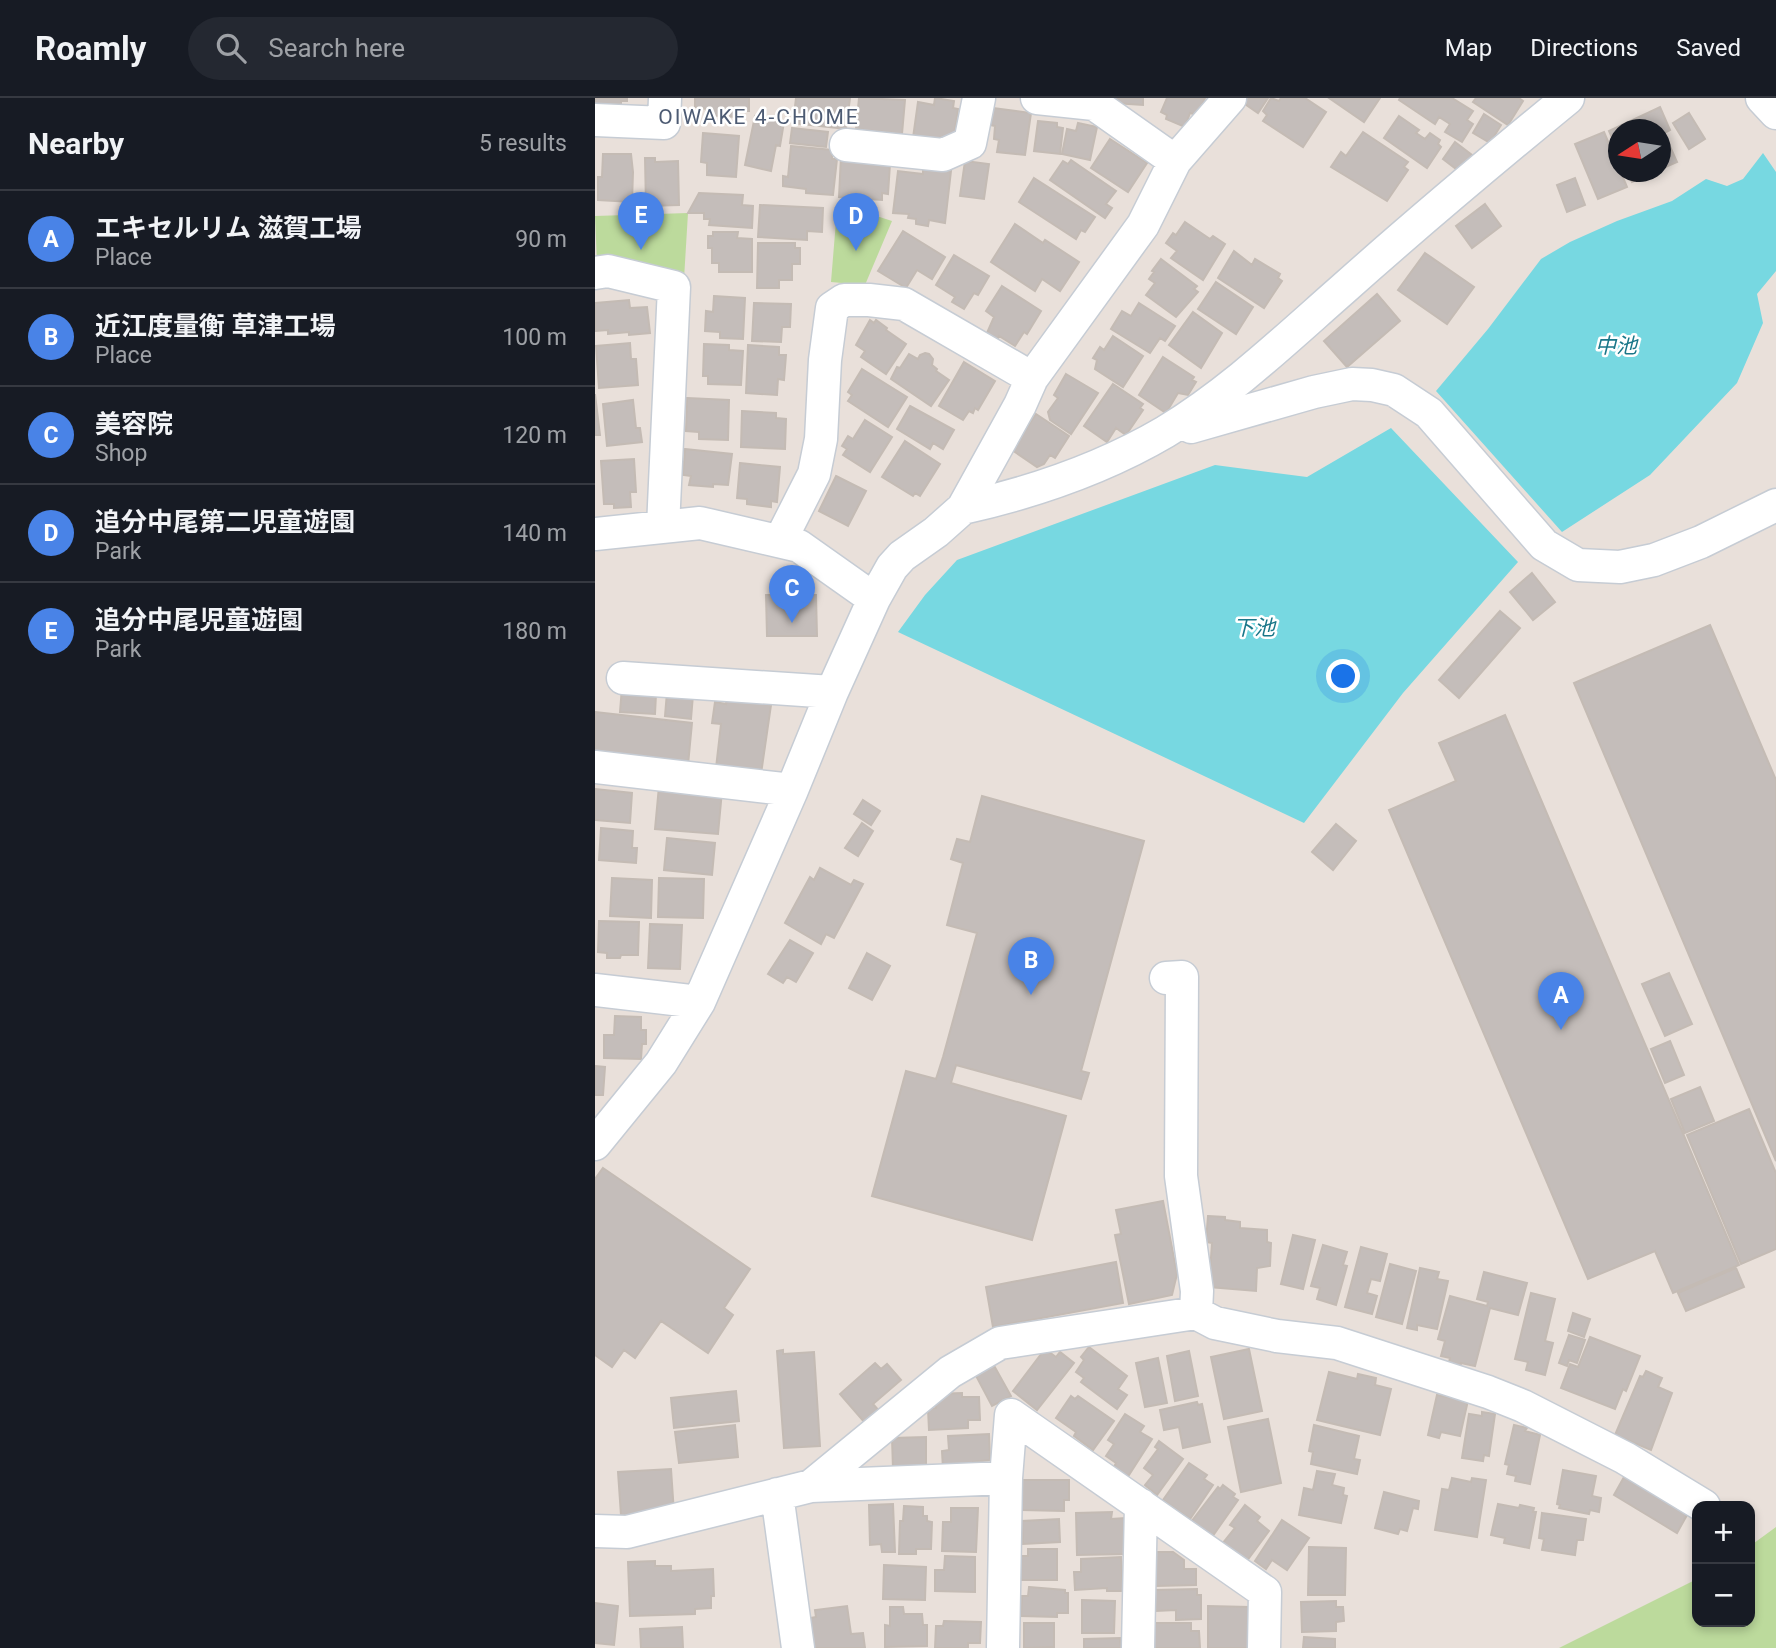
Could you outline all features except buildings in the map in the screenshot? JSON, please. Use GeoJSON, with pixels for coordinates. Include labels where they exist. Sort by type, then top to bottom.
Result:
{"type":"FeatureCollection","features":[{"type":"Feature","properties":{"kind":"street"},"geometry":{"type":"LineString","coordinates":[[595,120],[664,123],[665,98]]}},
{"type":"Feature","properties":{"kind":"street"},"geometry":{"type":"LineString","coordinates":[[846,145],[943,155],[970,143],[979,98]]}},
{"type":"Feature","properties":{"kind":"street"},"geometry":{"type":"LineString","coordinates":[[1037,98],[1094,104],[1175,161]]}},
{"type":"Feature","properties":{"kind":"street"},"geometry":{"type":"LineString","coordinates":[[595,1144],[661,1063],[699,1002],[832,692],[891,567],[963,508],[1020,405],[1031,379],[1143,225],[1175,161],[1230,98]]}},
{"type":"Feature","properties":{"kind":"street"},"geometry":{"type":"LineString","coordinates":[[963,508],[1020,495],[1101,466],[1165,432],[1238,383],[1465,183],[1568,98]]}},
{"type":"Feature","properties":{"kind":"street"},"geometry":{"type":"LineString","coordinates":[[1762,98],[1776,113]]}},
{"type":"Feature","properties":{"kind":"street"},"geometry":{"type":"LineString","coordinates":[[595,273],[608,271],[674,287],[663,527]]}},
{"type":"Feature","properties":{"kind":"street"},"geometry":{"type":"LineString","coordinates":[[781,541],[814,474],[821,439],[824,360],[832,308],[843,300],[904,304],[1031,379]]}},
{"type":"Feature","properties":{"kind":"street"},"geometry":{"type":"LineString","coordinates":[[1165,432],[1201,425],[1352,384],[1394,390],[1429,413],[1544,545],[1577,565],[1620,567],[1654,560],[1701,542],[1776,505]]}},
{"type":"Feature","properties":{"kind":"street"},"geometry":{"type":"LineString","coordinates":[[595,534],[700,523],[781,541],[799,546],[874,599]]}},
{"type":"Feature","properties":{"kind":"street"},"geometry":{"type":"LineString","coordinates":[[623,678],[832,692]]}},
{"type":"Feature","properties":{"kind":"street"},"geometry":{"type":"LineString","coordinates":[[595,767],[792,790]]}},
{"type":"Feature","properties":{"kind":"street"},"geometry":{"type":"LineString","coordinates":[[1166,978],[1182,977],[1181,1176],[1197,1292],[1196,1313]]}},
{"type":"Feature","properties":{"kind":"street"},"geometry":{"type":"LineString","coordinates":[[595,990],[699,1002]]}},
{"type":"Feature","properties":{"kind":"street"},"geometry":{"type":"LineString","coordinates":[[811,1486],[939,1380],[1000,1343],[1196,1313],[1215,1323],[1277,1336],[1337,1343],[1488,1392],[1523,1406],[1625,1458],[1696,1501]]}},
{"type":"Feature","properties":{"kind":"street"},"geometry":{"type":"LineString","coordinates":[[1003,1648],[1006,1478],[1011,1415],[1265,1592],[1264,1648]]}},
{"type":"Feature","properties":{"kind":"street"},"geometry":{"type":"LineString","coordinates":[[595,1531],[627,1532],[811,1486],[1006,1478]]}},
{"type":"Feature","properties":{"kind":"street"},"geometry":{"type":"LineString","coordinates":[[777,1494],[798,1648]]}},
{"type":"Feature","properties":{"kind":"street"},"geometry":{"type":"LineString","coordinates":[[1138,1648],[1141,1505]]}},
{"type":"Feature","properties":{"kind":"green space"},"geometry":{"type":"Polygon","coordinates":[[[837,209],[858,210],[892,221],[865,285],[831,282],[837,209]]]}},
{"type":"Feature","properties":{"kind":"green space"},"geometry":{"type":"Polygon","coordinates":[[[688,213],[684,279],[597,263],[595,216],[688,213]]]}},
{"type":"Feature","properties":{"kind":"green space"},"geometry":{"type":"Polygon","coordinates":[[[1776,1527],[1776,1648],[1559,1648],[1692,1582],[1692,1627],[1755,1627],[1755,1542],[1776,1527]]]}},
{"type":"Feature","properties":{"kind":"water","name":"中池"},"geometry":{"type":"Polygon","coordinates":[[[1763,153],[1776,172],[1776,271],[1757,294],[1763,323],[1737,383],[1650,475],[1562,532],[1436,391],[1541,259],[1570,242],[1617,221],[1672,201],[1706,179],[1727,186],[1743,179],[1763,153]]]}},
{"type":"Feature","properties":{"kind":"water","name":"下池"},"geometry":{"type":"Polygon","coordinates":[[[1391,428],[1518,562],[1403,693],[1304,823],[898,632],[925,595],[957,560],[1215,465],[1307,477],[1391,428]]]}},
{"type":"Feature","properties":{"kind":"place","name":"追分中尾児童遊園"},"geometry":{"type":"Point","coordinates":[641,250]}},
{"type":"Feature","properties":{"kind":"place","name":"追分中尾第二児童遊園"},"geometry":{"type":"Point","coordinates":[856,251]}},
{"type":"Feature","properties":{"kind":"place","name":"美容院"},"geometry":{"type":"Point","coordinates":[792,623]}},
{"type":"Feature","properties":{"kind":"place","name":"近江度量衡 草津工場"},"geometry":{"type":"Point","coordinates":[1031,995]}},
{"type":"Feature","properties":{"kind":"place","name":"エキセルリム 滋賀工場"},"geometry":{"type":"Point","coordinates":[1561,1030]}},
{"type":"Feature","properties":{"kind":"district","name":"OIWAKE 4-CHOME"},"geometry":{"type":"Point","coordinates":[759,117]}}]}
